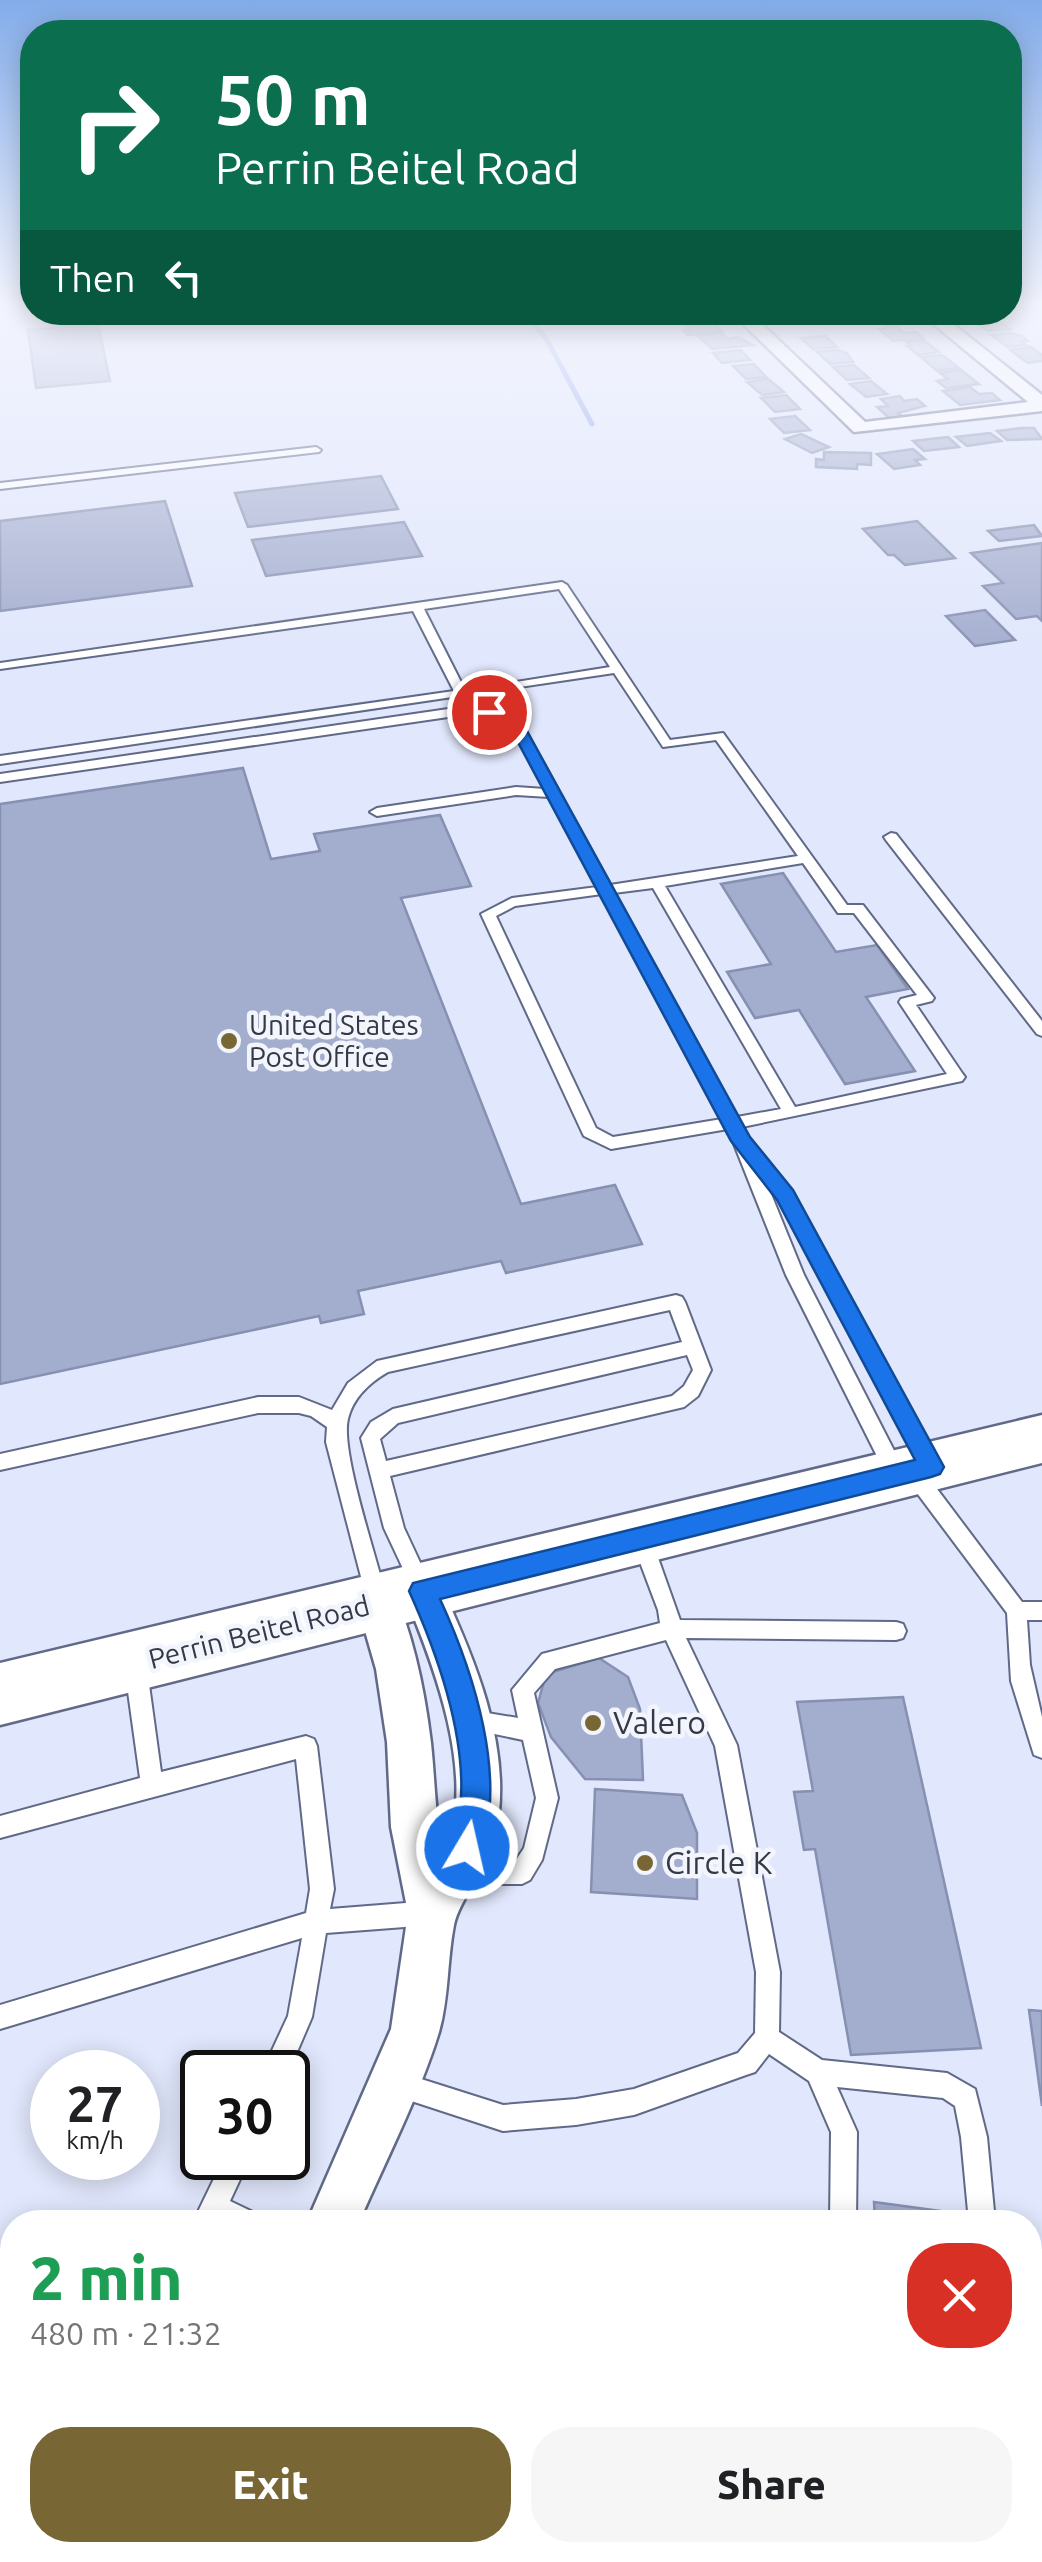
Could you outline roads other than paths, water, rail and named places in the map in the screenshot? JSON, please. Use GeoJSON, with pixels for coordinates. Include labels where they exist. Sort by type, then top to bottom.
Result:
{"type":"FeatureCollection","features":[{"type":"Feature","properties":{"kind":"main road","name":"Perrin Beitel Road"},"geometry":{"type":"LineString","coordinates":[[0,1694],[1042,1439]]}},
{"type":"Feature","properties":{"kind":"street"},"geometry":{"type":"LineString","coordinates":[[854,422],[861,428],[910,422]]}},
{"type":"Feature","properties":{"kind":"street"},"geometry":{"type":"LineString","coordinates":[[400,1597],[452,1656],[467,1720],[475,1782],[475,1824],[460,1872],[432,1913]]}},
{"type":"Feature","properties":{"kind":"street"},"geometry":{"type":"LineString","coordinates":[[338,2210],[415,2030],[432,1913],[414,1826],[410,1742],[397,1669],[400,1597]]}},
{"type":"Feature","properties":{"kind":"lane"},"geometry":{"type":"LineString","coordinates":[[0,486],[316,450]]}},
{"type":"Feature","properties":{"kind":"lane"},"geometry":{"type":"LineString","coordinates":[[0,666],[562,585],[667,744],[718,736],[843,910],[858,908],[927,998],[906,1002],[956,1077],[791,1113],[738,1133],[612,1143],[590,1132],[488,914],[512,902],[804,859]]}},
{"type":"Feature","properties":{"kind":"lane"},"geometry":{"type":"LineString","coordinates":[[417,607],[461,694]]}},
{"type":"Feature","properties":{"kind":"lane"},"geometry":{"type":"LineString","coordinates":[[0,760],[617,669]]}},
{"type":"Feature","properties":{"kind":"lane"},"geometry":{"type":"LineString","coordinates":[[0,778],[462,711],[489,712],[510,720],[520,731],[738,1133],[786,1196],[913,1471]]}},
{"type":"Feature","properties":{"kind":"lane"},"geometry":{"type":"LineString","coordinates":[[377,812],[516,791],[553,793]]}},
{"type":"Feature","properties":{"kind":"lane"},"geometry":{"type":"LineString","coordinates":[[892,836],[1042,1030]]}},
{"type":"Feature","properties":{"kind":"lane"},"geometry":{"type":"LineString","coordinates":[[657,883],[791,1113]]}},
{"type":"Feature","properties":{"kind":"lane"},"geometry":{"type":"LineString","coordinates":[[738,1133],[795,1275],[913,1471],[1017,1611],[1022,1694],[1042,1748]]}},
{"type":"Feature","properties":{"kind":"lane"},"geometry":{"type":"LineString","coordinates":[[380,1471],[677,1402],[690,1391],[702,1370],[676,1302],[383,1366],[360,1382],[344,1402],[335,1423],[336,1442],[400,1597]]}},
{"type":"Feature","properties":{"kind":"lane"},"geometry":{"type":"LineString","coordinates":[[400,1597],[394,1528],[370,1438],[378,1427],[394,1417],[695,1346]]}},
{"type":"Feature","properties":{"kind":"lane"},"geometry":{"type":"LineString","coordinates":[[0,1462],[258,1405],[293,1403],[320,1408],[335,1423]]}},
{"type":"Feature","properties":{"kind":"lane"},"geometry":{"type":"LineString","coordinates":[[393,2083],[502,2118],[576,2112],[634,2102],[746,2063],[768,2038],[768,1972],[726,1745],[670,1629],[668,1610],[640,1538]]}},
{"type":"Feature","properties":{"kind":"lane"},"geometry":{"type":"LineString","coordinates":[[1017,1611],[1042,1611]]}},
{"type":"Feature","properties":{"kind":"lane"},"geometry":{"type":"LineString","coordinates":[[460,1872],[522,1872],[534,1852],[547,1798],[524,1690],[548,1661],[670,1629],[896,1630]]}},
{"type":"Feature","properties":{"kind":"lane"},"geometry":{"type":"LineString","coordinates":[[135,1662],[152,1785]]}},
{"type":"Feature","properties":{"kind":"lane"},"geometry":{"type":"LineString","coordinates":[[467,1720],[532,1731]]}},
{"type":"Feature","properties":{"kind":"lane"},"geometry":{"type":"LineString","coordinates":[[0,1827],[306,1746],[322,1889],[300,2017],[285,2050]]}},
{"type":"Feature","properties":{"kind":"lane"},"geometry":{"type":"LineString","coordinates":[[0,2017],[316,1922],[432,1913]]}},
{"type":"Feature","properties":{"kind":"lane"},"geometry":{"type":"LineString","coordinates":[[768,2038],[818,2072],[947,2086],[966,2098],[981,2210]]}},
{"type":"Feature","properties":{"kind":"lane"},"geometry":{"type":"LineString","coordinates":[[818,2072],[844,2132],[843,2210]]}},
{"type":"Feature","properties":{"kind":"lane"},"geometry":{"type":"LineString","coordinates":[[212,2210],[227,2180]]}},
{"type":"Feature","properties":{"kind":"place","name":"United States Post Office"},"geometry":{"type":"Point","coordinates":[229,1041]}},
{"type":"Feature","properties":{"kind":"place","name":"Valero"},"geometry":{"type":"Point","coordinates":[593,1723]}},
{"type":"Feature","properties":{"kind":"place","name":"Circle K"},"geometry":{"type":"Point","coordinates":[645,1863]}}]}
